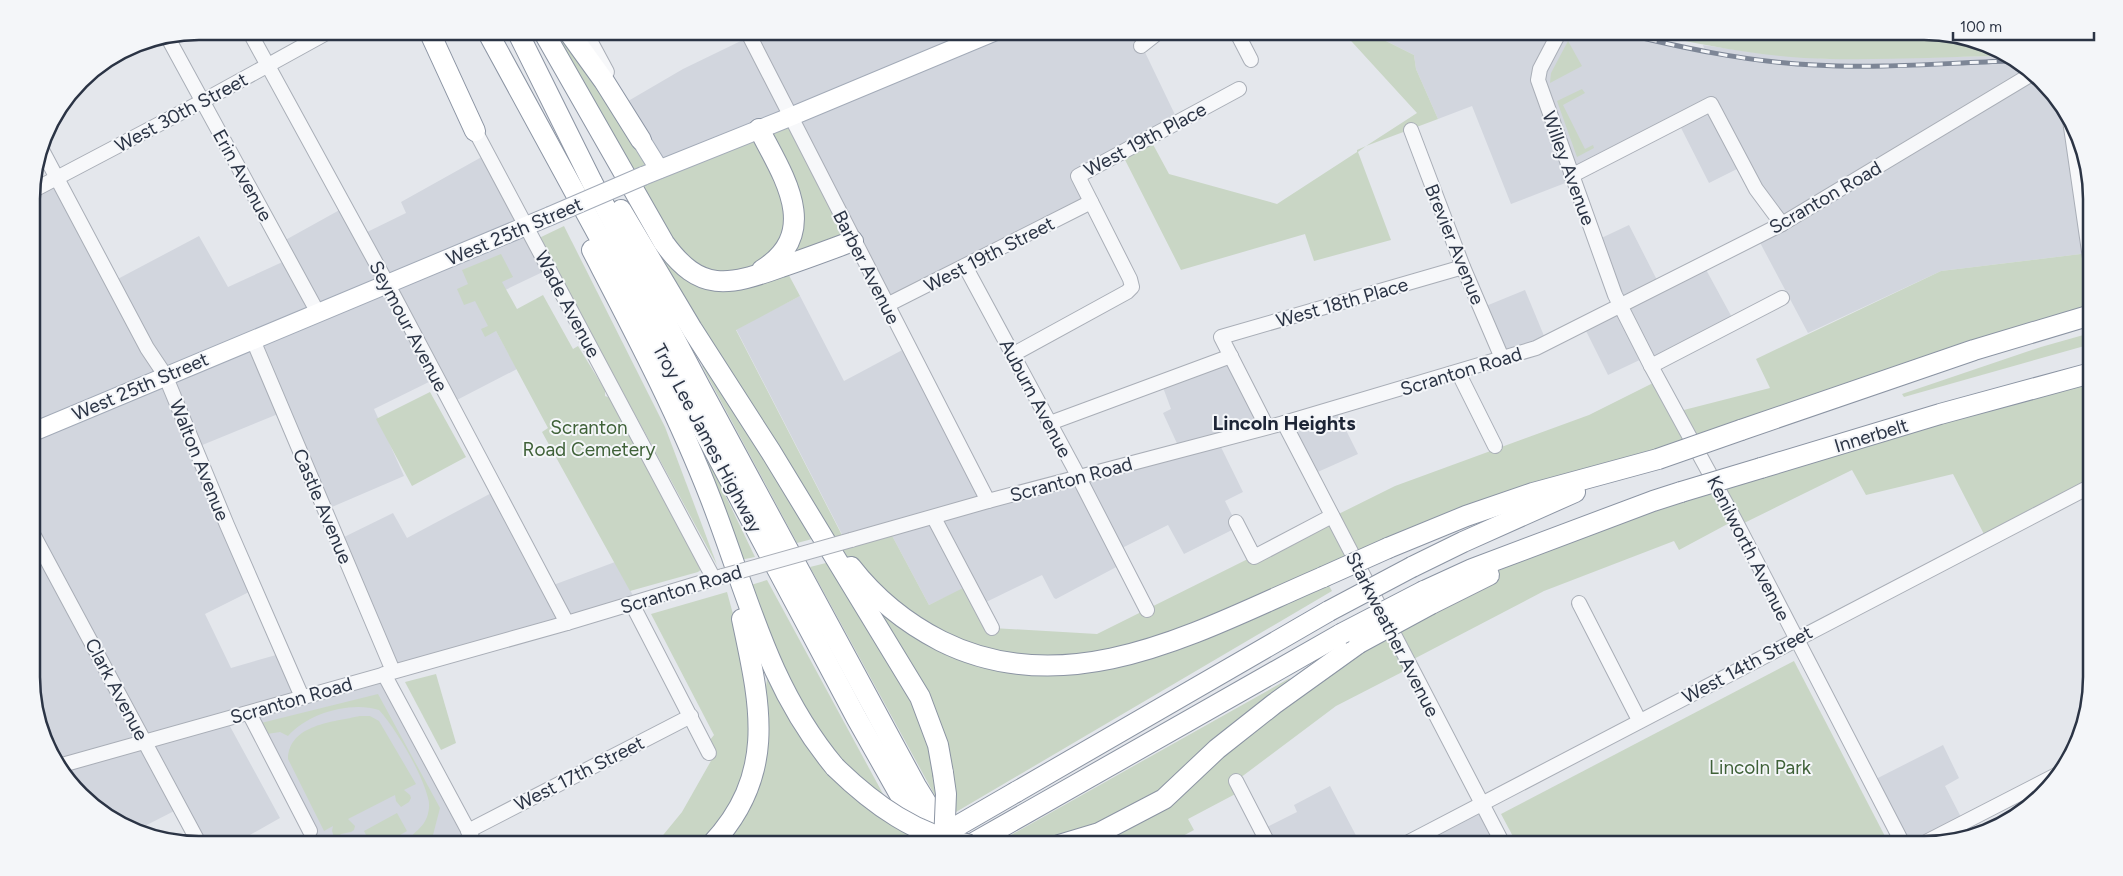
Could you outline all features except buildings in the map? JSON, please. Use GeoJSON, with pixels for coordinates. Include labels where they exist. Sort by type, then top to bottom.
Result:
{"type":"FeatureCollection","features":[{"type":"Feature","properties":{"kind":"highway"},"geometry":{"type":"LineString","coordinates":[[433,40],[475,131]]}},
{"type":"Feature","properties":{"kind":"highway"},"geometry":{"type":"LineString","coordinates":[[486,40],[622,310],[695,461],[772,667],[806,729],[835,767],[854,785],[891,814],[913,826],[938,836]]}},
{"type":"Feature","properties":{"kind":"highway","name":"Troy Lee James Highway"},"geometry":{"type":"LineString","coordinates":[[492,40],[653,334],[846,700],[922,836]]}},
{"type":"Feature","properties":{"kind":"highway"},"geometry":{"type":"LineString","coordinates":[[522,40],[687,321],[771,452],[920,697],[938,745],[944,773],[946,794],[944,836]]}},
{"type":"Feature","properties":{"kind":"highway"},"geometry":{"type":"LineString","coordinates":[[548,40],[646,213],[673,256],[685,268],[706,279],[717,282],[730,282],[749,278],[853,241]]}},
{"type":"Feature","properties":{"kind":"highway"},"geometry":{"type":"LineString","coordinates":[[575,40],[599,73],[641,140]]}},
{"type":"Feature","properties":{"kind":"highway","name":"Troy Lee James Highway"},"geometry":{"type":"LineString","coordinates":[[528,51],[592,182],[700,387],[916,786],[947,836]]}},
{"type":"Feature","properties":{"kind":"highway"},"geometry":{"type":"LineString","coordinates":[[749,278],[768,267],[779,257],[787,244],[794,215],[793,199],[787,183],[759,129]]}},
{"type":"Feature","properties":{"kind":"highway"},"geometry":{"type":"LineString","coordinates":[[622,310],[723,557],[742,618],[757,693],[760,738],[749,784],[734,816],[718,836]]}},
{"type":"Feature","properties":{"kind":"highway"},"geometry":{"type":"LineString","coordinates":[[942,836],[1329,611],[1412,567],[1550,502],[1658,459],[1741,430],[1974,350],[2083,317]]}},
{"type":"Feature","properties":{"kind":"highway","name":"Innerbelt"},"geometry":{"type":"LineString","coordinates":[[1427,597],[1570,538],[1653,501],[1940,414],[2083,375]]}},
{"type":"Feature","properties":{"kind":"highway"},"geometry":{"type":"LineString","coordinates":[[771,452],[843,556],[882,600],[930,635],[959,649],[984,658],[1018,664],[1052,666],[1081,665],[1110,660],[1178,638],[1466,516],[1532,493],[1658,459]]}},
{"type":"Feature","properties":{"kind":"highway"},"geometry":{"type":"LineString","coordinates":[[985,836],[1341,634],[1427,597]]}},
{"type":"Feature","properties":{"kind":"highway"},"geometry":{"type":"LineString","coordinates":[[1089,836],[1099,833],[1164,799],[1224,743],[1284,696],[1427,597]]}},
{"type":"Feature","properties":{"kind":"main road","name":"West 25th Street"},"geometry":{"type":"LineString","coordinates":[[40,429],[651,172],[790,117],[964,40]]}},
{"type":"Feature","properties":{"kind":"main road"},"geometry":{"type":"LineString","coordinates":[[641,140],[651,172]]}},
{"type":"Feature","properties":{"kind":"street","name":"Seymour Avenue"},"geometry":{"type":"LineString","coordinates":[[254,40],[387,284],[567,623]]}},
{"type":"Feature","properties":{"kind":"street","name":"West 30th Street"},"geometry":{"type":"LineString","coordinates":[[40,187],[203,102],[313,40]]}},
{"type":"Feature","properties":{"kind":"street","name":"Wade Avenue"},"geometry":{"type":"LineString","coordinates":[[423,40],[475,131],[718,578]]}},
{"type":"Feature","properties":{"kind":"street"},"geometry":{"type":"LineString","coordinates":[[590,40],[641,140]]}},
{"type":"Feature","properties":{"kind":"street","name":"Barber Avenue"},"geometry":{"type":"LineString","coordinates":[[752,40],[988,501]]}},
{"type":"Feature","properties":{"kind":"street"},"geometry":{"type":"LineString","coordinates":[[1142,46],[1149,40]]}},
{"type":"Feature","properties":{"kind":"street"},"geometry":{"type":"LineString","coordinates":[[1241,40],[1251,60]]}},
{"type":"Feature","properties":{"kind":"street","name":"Willey Avenue"},"geometry":{"type":"LineString","coordinates":[[1555,40],[1540,69],[1538,80],[1571,176],[1620,306]]}},
{"type":"Feature","properties":{"kind":"street","name":"Erin Avenue"},"geometry":{"type":"LineString","coordinates":[[170,43],[318,313]]}},
{"type":"Feature","properties":{"kind":"street","name":"Scranton Road"},"geometry":{"type":"LineString","coordinates":[[66,764],[567,623],[988,501],[1284,423],[1536,348],[1782,224],[2026,78]]}},
{"type":"Feature","properties":{"kind":"street","name":"West 19th Place"},"geometry":{"type":"LineString","coordinates":[[1091,202],[1078,176],[1239,89]]}},
{"type":"Feature","properties":{"kind":"street"},"geometry":{"type":"LineString","coordinates":[[1571,176],[1711,104],[1756,189],[1782,224]]}},
{"type":"Feature","properties":{"kind":"street","name":"Brevier Avenue"},"geometry":{"type":"LineString","coordinates":[[1411,130],[1463,267],[1502,358]]}},
{"type":"Feature","properties":{"kind":"street"},"geometry":{"type":"LineString","coordinates":[[2073,145],[2083,214]]}},
{"type":"Feature","properties":{"kind":"street","name":"Walton Avenue"},"geometry":{"type":"LineString","coordinates":[[46,157],[147,348],[165,376],[302,698]]}},
{"type":"Feature","properties":{"kind":"street"},"geometry":{"type":"LineString","coordinates":[[1012,355],[1127,292],[1132,287],[1130,279],[1091,202]]}},
{"type":"Feature","properties":{"kind":"street","name":"West 19th Street"},"geometry":{"type":"LineString","coordinates":[[887,305],[1091,202]]}},
{"type":"Feature","properties":{"kind":"street","name":"Auburn Avenue"},"geometry":{"type":"LineString","coordinates":[[965,266],[1050,423],[1147,610]]}},
{"type":"Feature","properties":{"kind":"street","name":"West 18th Place"},"geometry":{"type":"LineString","coordinates":[[1231,356],[1221,337],[1463,267]]}},
{"type":"Feature","properties":{"kind":"street"},"geometry":{"type":"LineString","coordinates":[[1651,366],[1782,298]]}},
{"type":"Feature","properties":{"kind":"street","name":"Kenilworth Avenue"},"geometry":{"type":"LineString","coordinates":[[1620,306],[1731,512],[1899,836]]}},
{"type":"Feature","properties":{"kind":"street","name":"Castle Avenue"},"geometry":{"type":"LineString","coordinates":[[252,340],[388,672],[471,836]]}},
{"type":"Feature","properties":{"kind":"street"},"geometry":{"type":"LineString","coordinates":[[1050,423],[1231,356],[1267,427]]}},
{"type":"Feature","properties":{"kind":"street"},"geometry":{"type":"LineString","coordinates":[[1458,372],[1495,446]]}},
{"type":"Feature","properties":{"kind":"street","name":"Starkweather Avenue"},"geometry":{"type":"LineString","coordinates":[[1284,423],[1499,836]]}},
{"type":"Feature","properties":{"kind":"street","name":"West 14th Street"},"geometry":{"type":"LineString","coordinates":[[1418,836],[1795,638],[2083,490]]}},
{"type":"Feature","properties":{"kind":"street"},"geometry":{"type":"LineString","coordinates":[[1236,522],[1254,557],[1332,516]]}},
{"type":"Feature","properties":{"kind":"street"},"geometry":{"type":"LineString","coordinates":[[934,518],[992,628]]}},
{"type":"Feature","properties":{"kind":"street","name":"Clark Avenue"},"geometry":{"type":"LineString","coordinates":[[40,545],[195,836]]}},
{"type":"Feature","properties":{"kind":"street"},"geometry":{"type":"LineString","coordinates":[[1579,603],[1639,720]]}},
{"type":"Feature","properties":{"kind":"street"},"geometry":{"type":"LineString","coordinates":[[632,604],[709,753]]}},
{"type":"Feature","properties":{"kind":"street"},"geometry":{"type":"LineString","coordinates":[[249,713],[310,831]]}},
{"type":"Feature","properties":{"kind":"street","name":"West 17th Street"},"geometry":{"type":"LineString","coordinates":[[468,831],[691,716]]}},
{"type":"Feature","properties":{"kind":"street"},"geometry":{"type":"LineString","coordinates":[[1236,781],[1265,836]]}},
{"type":"Feature","properties":{"kind":"street"},"geometry":{"type":"LineString","coordinates":[[1953,833],[2041,784]]}},
{"type":"Feature","properties":{"kind":"shaded area"},"geometry":{"type":"Polygon","coordinates":[[[743,40],[1149,40],[1142,46],[1178,121],[1078,175],[1091,202],[887,305],[853,241],[659,169],[623,104],[683,69],[743,40]]]}},
{"type":"Feature","properties":{"kind":"shaded area"},"geometry":{"type":"Polygon","coordinates":[[[1384,40],[1654,40],[1705,51],[1703,45],[1758,53],[1829,59],[1994,56],[2029,80],[2043,94],[2062,120],[2071,138],[2083,211],[2083,254],[1941,271],[1808,333],[1757,237],[1782,224],[1743,166],[1709,183],[1678,122],[1573,180],[1511,204],[1472,106],[1438,119],[1416,69],[1414,55],[1384,40]]]}},
{"type":"Feature","properties":{"kind":"shaded area"},"geometry":{"type":"Polygon","coordinates":[[[487,154],[549,269],[480,302],[517,369],[451,403],[437,378],[374,409],[404,476],[325,510],[283,412],[195,448],[255,589],[205,614],[231,668],[283,653],[302,697],[384,674],[471,836],[313,836],[249,713],[226,719],[280,818],[248,836],[195,836],[180,808],[144,826],[129,820],[94,796],[67,765],[56,747],[48,728],[40,687],[40,187],[57,178],[112,282],[199,236],[228,287],[289,259],[280,243],[345,207],[361,235],[406,213],[401,202],[487,154]]]}},
{"type":"Feature","properties":{"kind":"shaded area"},"geometry":{"type":"Polygon","coordinates":[[[1629,225],[1660,286],[1703,264],[1735,323],[1651,366],[1646,357],[1608,375],[1583,325],[1620,306],[1595,241],[1629,225]]]}},
{"type":"Feature","properties":{"kind":"shaded area"},"geometry":{"type":"Polygon","coordinates":[[[1525,290],[1547,343],[1502,358],[1481,308],[1525,290]]]}},
{"type":"Feature","properties":{"kind":"shaded area"},"geometry":{"type":"Polygon","coordinates":[[[800,296],[844,381],[908,347],[988,501],[1180,450],[1163,413],[1171,409],[1161,382],[1231,356],[1267,427],[1218,441],[1243,492],[1225,501],[1238,527],[1184,554],[1168,525],[1116,551],[1122,564],[1056,599],[1042,575],[980,605],[969,586],[929,605],[889,530],[846,542],[736,329],[800,296]]]}},
{"type":"Feature","properties":{"kind":"shaded area"},"geometry":{"type":"Polygon","coordinates":[[[1335,408],[1358,454],[1311,475],[1284,423],[1335,408]]]}},
{"type":"Feature","properties":{"kind":"shaded area"},"geometry":{"type":"Polygon","coordinates":[[[497,490],[548,587],[615,562],[637,603],[393,671],[338,540],[393,513],[407,538],[497,490]]]}},
{"type":"Feature","properties":{"kind":"shaded area"},"geometry":{"type":"Polygon","coordinates":[[[1943,745],[1959,778],[1945,786],[1964,823],[1940,835],[1899,836],[1870,782],[1943,745]]]}},
{"type":"Feature","properties":{"kind":"shaded area"},"geometry":{"type":"Polygon","coordinates":[[[1330,786],[1356,836],[1264,836],[1261,830],[1297,812],[1294,805],[1330,786]]]}},
{"type":"Feature","properties":{"kind":"shaded area"},"geometry":{"type":"Polygon","coordinates":[[[1481,803],[1499,836],[1420,836],[1481,803]]]}},
{"type":"Feature","properties":{"kind":"green space"},"geometry":{"type":"Polygon","coordinates":[[[557,40],[590,40],[659,169],[790,117],[853,241],[784,266],[800,296],[736,330],[845,541],[889,530],[929,605],[969,585],[992,628],[1097,634],[1395,486],[1589,415],[1659,380],[1676,412],[1770,388],[1756,359],[1941,271],[2083,254],[2083,318],[1533,493],[1096,663],[959,649],[855,572],[654,264],[673,256],[557,40]]]}},
{"type":"Feature","properties":{"kind":"green space"},"geometry":{"type":"Polygon","coordinates":[[[1350,40],[1384,40],[1414,55],[1416,69],[1438,119],[1366,146],[1417,113],[1350,40]]]}},
{"type":"Feature","properties":{"kind":"green space"},"geometry":{"type":"Polygon","coordinates":[[[1681,40],[1934,40],[1975,48],[1994,56],[1873,59],[1806,58],[1734,50],[1681,40]]]}},
{"type":"Feature","properties":{"kind":"green space"},"geometry":{"type":"Polygon","coordinates":[[[1568,41],[1582,66],[1550,83],[1551,73],[1568,41]]]}},
{"type":"Feature","properties":{"kind":"green space"},"geometry":{"type":"Polygon","coordinates":[[[1582,89],[1585,93],[1563,105],[1585,149],[1593,145],[1594,148],[1577,157],[1557,101],[1582,89]]]}},
{"type":"Feature","properties":{"kind":"green space"},"geometry":{"type":"Polygon","coordinates":[[[1149,137],[1169,174],[1277,204],[1357,152],[1357,150],[1366,146],[1358,152],[1391,240],[1314,261],[1305,234],[1181,270],[1121,152],[1149,137]]]}},
{"type":"Feature","properties":{"kind":"green space"},"geometry":{"type":"Polygon","coordinates":[[[564,226],[665,427],[717,565],[539,238],[564,226]]]}},
{"type":"Feature","properties":{"kind":"green space","name":"Scranton Road Cemetery"},"geometry":{"type":"Polygon","coordinates":[[[501,254],[513,277],[502,282],[517,309],[543,295],[573,349],[578,346],[605,390],[605,396],[613,399],[703,568],[698,572],[630,591],[542,432],[548,428],[496,331],[485,337],[481,329],[488,326],[475,301],[464,305],[457,289],[468,284],[462,270],[501,254]]]}},
{"type":"Feature","properties":{"kind":"green space"},"geometry":{"type":"Polygon","coordinates":[[[2083,335],[2083,346],[1904,397],[1902,394],[2041,347],[2083,335]]]}},
{"type":"Feature","properties":{"kind":"green space"},"geometry":{"type":"Polygon","coordinates":[[[704,365],[816,538],[797,543],[702,366],[704,365]]]}},
{"type":"Feature","properties":{"kind":"green space"},"geometry":{"type":"Polygon","coordinates":[[[2083,375],[2083,490],[1987,540],[1953,474],[1866,495],[1852,470],[1738,526],[1735,520],[1679,550],[1674,541],[1544,591],[1408,662],[1410,668],[1336,706],[1236,781],[1241,791],[1188,819],[1194,830],[1183,836],[1085,836],[1117,825],[1284,696],[1489,575],[1653,501],[2083,375]]]}},
{"type":"Feature","properties":{"kind":"green space"},"geometry":{"type":"Polygon","coordinates":[[[430,392],[466,457],[412,486],[376,419],[430,392]]]}},
{"type":"Feature","properties":{"kind":"green space"},"geometry":{"type":"Polygon","coordinates":[[[702,447],[755,557],[740,560],[699,449],[702,447]]]}},
{"type":"Feature","properties":{"kind":"green space"},"geometry":{"type":"Polygon","coordinates":[[[830,562],[888,653],[929,737],[939,803],[810,567],[830,562]]]}},
{"type":"Feature","properties":{"kind":"green space"},"geometry":{"type":"Polygon","coordinates":[[[767,580],[889,805],[826,746],[778,660],[751,585],[767,580]]]}},
{"type":"Feature","properties":{"kind":"green space"},"geometry":{"type":"Polygon","coordinates":[[[1328,584],[1332,591],[956,812],[949,749],[940,722],[866,594],[1028,673],[1305,596],[1328,584]]]}},
{"type":"Feature","properties":{"kind":"green space"},"geometry":{"type":"Polygon","coordinates":[[[727,592],[739,636],[752,738],[737,794],[721,820],[705,836],[662,836],[682,812],[716,752],[710,740],[714,735],[651,614],[727,592]]]}},
{"type":"Feature","properties":{"kind":"green space","name":"Lincoln Park"},"geometry":{"type":"Polygon","coordinates":[[[1794,661],[1885,836],[1513,836],[1501,814],[1794,661]]]}},
{"type":"Feature","properties":{"kind":"green space"},"geometry":{"type":"Polygon","coordinates":[[[436,674],[456,743],[441,750],[405,682],[436,674]]]}},
{"type":"Feature","properties":{"kind":"green space"},"geometry":{"type":"Polygon","coordinates":[[[1290,678],[1288,682],[1164,790],[1125,815],[1064,836],[1009,836],[1290,678]]]}},
{"type":"Feature","properties":{"kind":"green space"},"geometry":{"type":"Polygon","coordinates":[[[767,679],[802,740],[829,774],[860,803],[896,827],[914,836],[725,836],[764,701],[767,679]]]}},
{"type":"Feature","properties":{"kind":"green space"},"geometry":{"type":"Polygon","coordinates":[[[378,694],[440,808],[433,835],[412,836],[425,821],[429,810],[429,803],[425,788],[408,752],[379,710],[356,707],[331,711],[307,721],[288,736],[280,732],[267,734],[261,723],[378,694]]]}},
{"type":"Feature","properties":{"kind":"green space"},"geometry":{"type":"Polygon","coordinates":[[[360,716],[370,716],[379,721],[416,784],[404,790],[410,795],[409,802],[401,807],[396,801],[395,795],[348,819],[355,826],[351,832],[334,836],[333,826],[324,831],[288,759],[290,747],[296,738],[304,732],[326,723],[360,716]]]}},
{"type":"Feature","properties":{"kind":"green space"},"geometry":{"type":"Polygon","coordinates":[[[397,813],[407,831],[398,836],[366,836],[364,831],[397,813]]]}},
{"type":"Feature","properties":{"kind":"railway"},"geometry":{"type":"LineString","coordinates":[[1650,40],[1713,53],[1789,63],[1863,66],[2003,61]]}},
{"type":"Feature","properties":{"kind":"district","name":"Lincoln Heights"},"geometry":{"type":"Point","coordinates":[1284,423]}}]}
